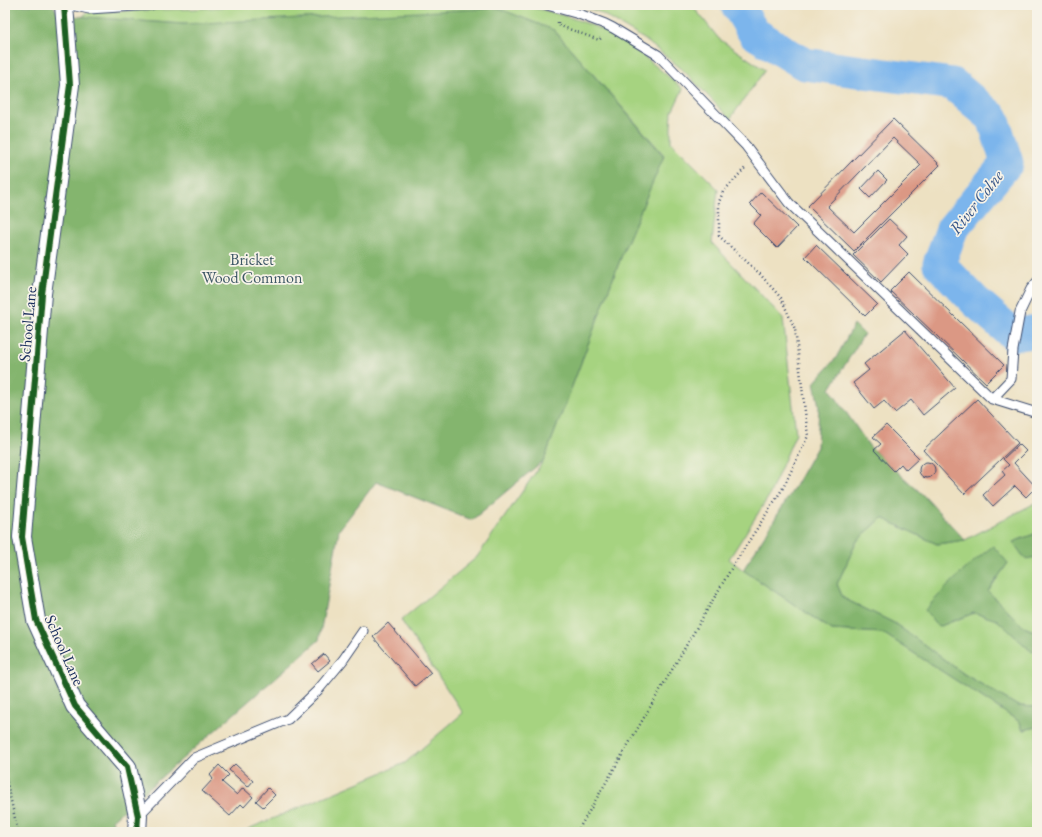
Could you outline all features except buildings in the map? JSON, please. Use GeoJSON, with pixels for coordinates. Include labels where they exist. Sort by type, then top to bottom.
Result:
{"type":"FeatureCollection","features":[{"type":"Feature","properties":{"kind":"street","name":"School Lane"},"geometry":{"type":"LineString","coordinates":[[64,5],[70,85],[42,294],[22,537],[36,620],[76,706],[127,767],[137,824]]}},
{"type":"Feature","properties":{"kind":"lane"},"geometry":{"type":"LineString","coordinates":[[70,5],[89,9],[151,5]]}},
{"type":"Feature","properties":{"kind":"lane"},"geometry":{"type":"LineString","coordinates":[[547,5],[579,14],[605,24],[658,55],[755,157],[789,203],[992,399],[1037,413]]}},
{"type":"Feature","properties":{"kind":"lane"},"geometry":{"type":"LineString","coordinates":[[992,399],[1011,379],[1012,350],[1020,312],[1031,289],[1037,282]]}},
{"type":"Feature","properties":{"kind":"lane"},"geometry":{"type":"LineString","coordinates":[[137,824],[194,758],[288,719],[318,690],[343,660],[363,631]]}},
{"type":"Feature","properties":{"kind":"path"},"geometry":{"type":"LineString","coordinates":[[577,832],[731,569],[783,488],[808,436],[795,329],[781,298],[759,273],[719,236],[719,202],[723,192],[755,157]]}},
{"type":"Feature","properties":{"kind":"path"},"geometry":{"type":"LineString","coordinates":[[5,774],[18,832]]}},
{"type":"Feature","properties":{"kind":"green space","name":"Bricket Wood Common"},"geometry":{"type":"Polygon","coordinates":[[[5,5],[53,5],[59,15],[183,24],[498,8],[554,30],[664,156],[625,247],[544,460],[472,520],[376,482],[339,530],[319,640],[112,820],[116,832],[5,832],[5,5]]]}},
{"type":"Feature","properties":{"kind":"green space"},"geometry":{"type":"Polygon","coordinates":[[[253,5],[519,5],[570,17],[607,32],[635,50],[683,89],[672,112],[671,142],[718,189],[712,243],[783,318],[796,433],[769,496],[729,559],[832,630],[883,633],[1020,722],[1023,730],[1037,727],[1037,832],[245,832],[248,829],[405,763],[463,713],[401,620],[477,557],[544,460],[625,247],[664,155],[554,30],[183,24],[82,17],[88,12],[192,9],[253,5]]]}},
{"type":"Feature","properties":{"kind":"green space"},"geometry":{"type":"Polygon","coordinates":[[[576,5],[692,5],[719,39],[765,70],[730,119],[682,69],[644,39],[597,11],[576,5]]]}},
{"type":"Feature","properties":{"kind":"green space"},"geometry":{"type":"Polygon","coordinates":[[[854,324],[864,334],[830,389],[870,447],[922,494],[965,540],[937,544],[882,518],[857,541],[837,584],[843,598],[894,623],[964,674],[1018,706],[1037,707],[1037,727],[1023,730],[1020,722],[883,633],[832,630],[743,570],[791,493],[817,447],[819,406],[814,383],[836,358],[854,324]]]}},
{"type":"Feature","properties":{"kind":"green space"},"geometry":{"type":"Polygon","coordinates":[[[1037,502],[1037,533],[1013,542],[1037,557],[1037,628],[1034,631],[1024,627],[988,591],[1008,563],[938,627],[974,613],[997,619],[1032,652],[1037,649],[1037,707],[1018,706],[964,674],[894,623],[843,598],[837,584],[857,541],[882,518],[937,544],[965,540],[1037,502]]]}},
{"type":"Feature","properties":{"kind":"green space"},"geometry":{"type":"Polygon","coordinates":[[[1037,533],[1037,557],[1025,559],[1013,542],[1037,533]]]}},
{"type":"Feature","properties":{"kind":"green space"},"geometry":{"type":"Polygon","coordinates":[[[993,546],[1008,563],[988,591],[1024,627],[1033,631],[1037,628],[1037,649],[1032,652],[997,620],[974,613],[938,627],[925,610],[958,576],[993,546]]]}},
{"type":"Feature","properties":{"kind":"waterway","name":"River Colne"},"geometry":{"type":"LineString","coordinates":[[737,5],[754,33],[804,64],[953,84],[993,118],[1007,163],[952,229],[939,264],[975,301],[1014,335],[1037,331]]}},
{"type":"Feature","properties":{"kind":"cycle path"},"geometry":{"type":"LineString","coordinates":[[64,5],[70,85],[42,294],[22,537],[36,620],[75,706],[127,767],[138,816],[137,832]]}}]}
